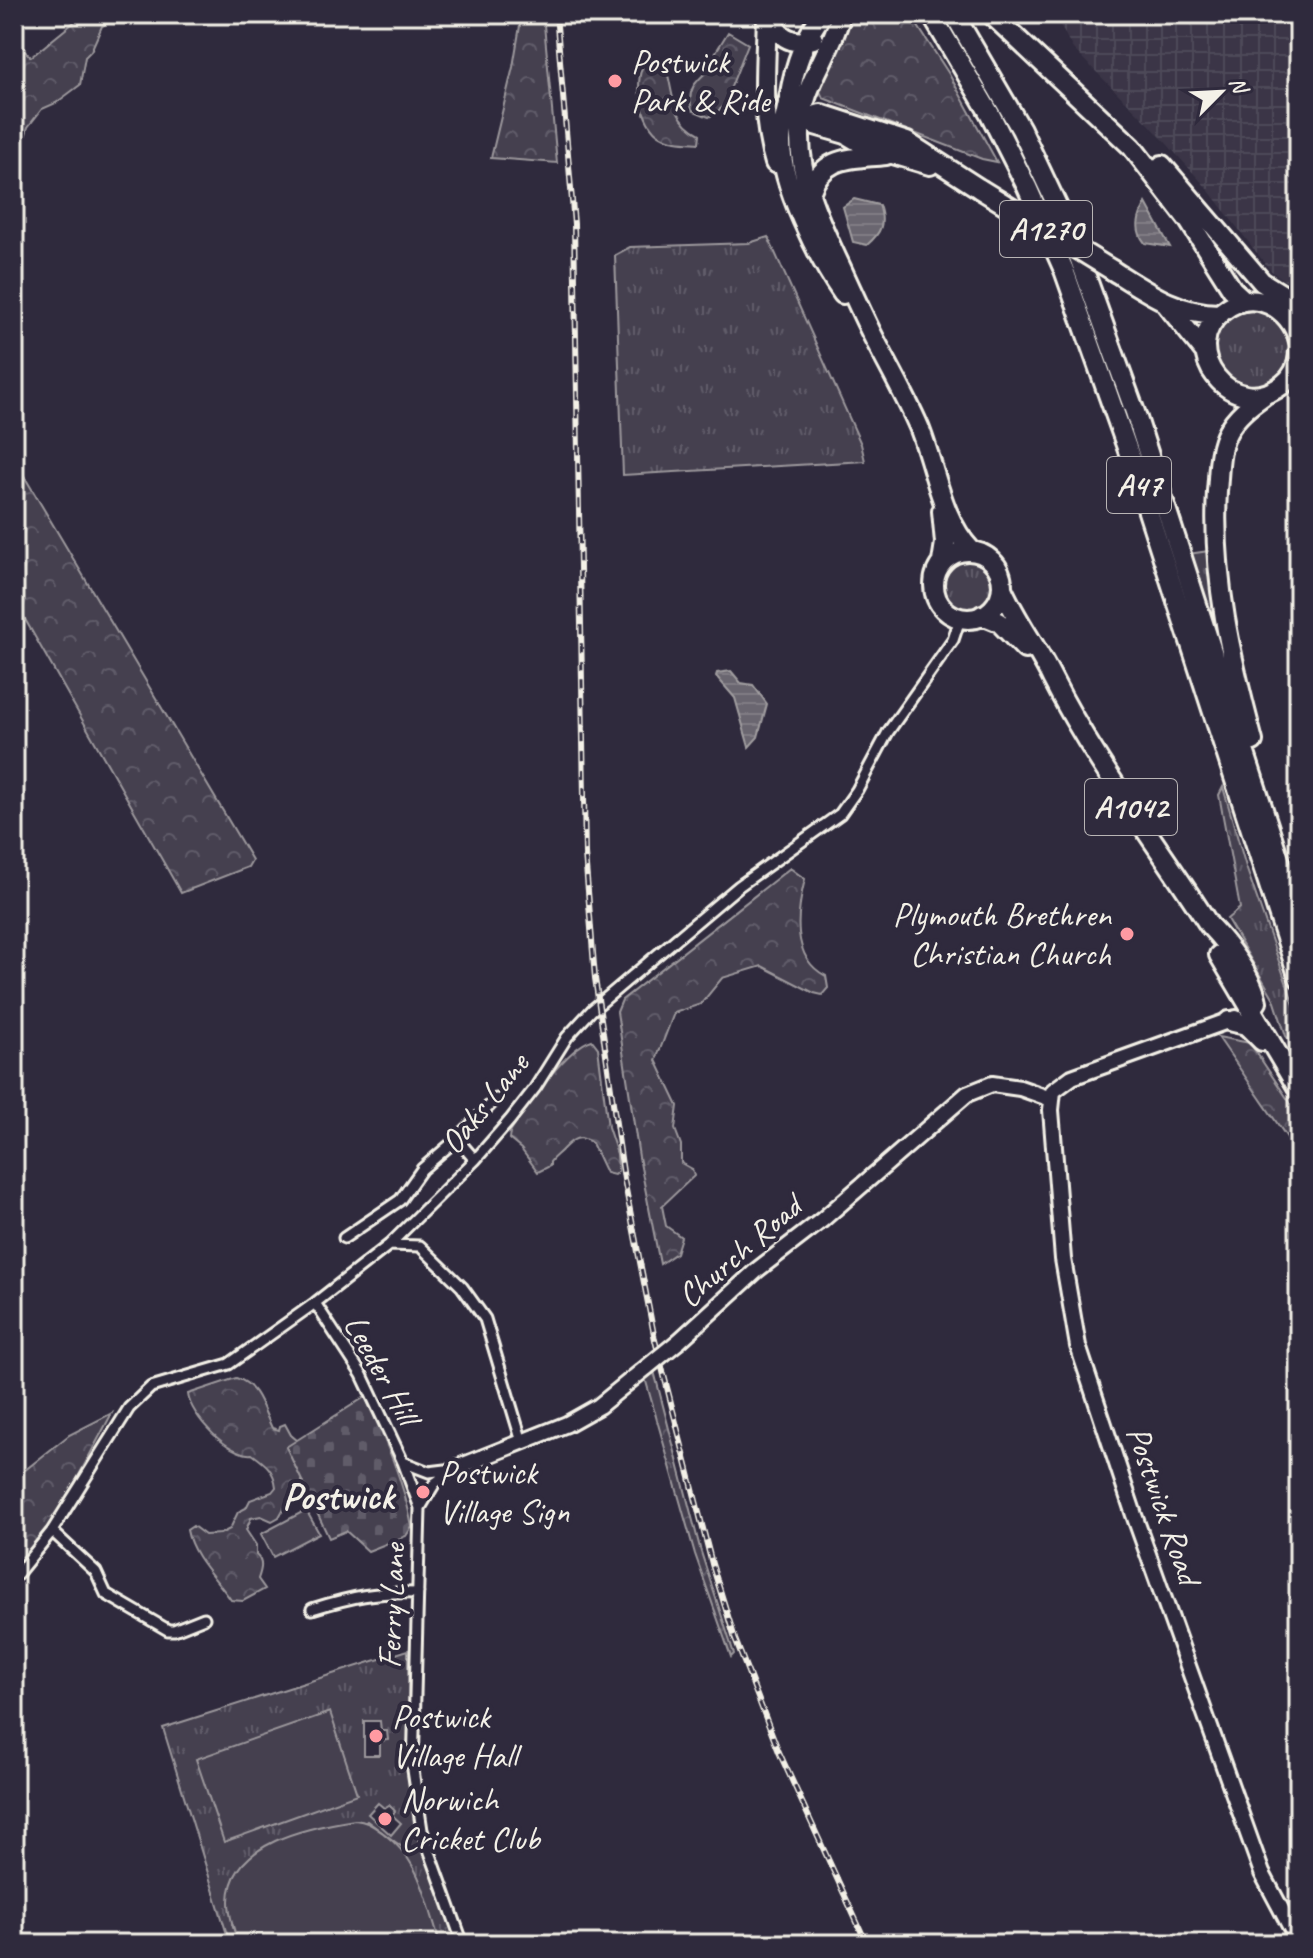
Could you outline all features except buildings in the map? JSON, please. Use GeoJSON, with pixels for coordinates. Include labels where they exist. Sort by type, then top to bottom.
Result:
{"type":"FeatureCollection","features":[{"type":"Feature","properties":{"kind":"highway"},"geometry":{"type":"LineString","coordinates":[[768,14],[772,24],[785,38],[805,42],[818,36],[839,14]]}},
{"type":"Feature","properties":{"kind":"highway"},"geometry":{"type":"LineString","coordinates":[[768,14],[765,108],[768,139],[790,207],[835,284],[873,336]]}},
{"type":"Feature","properties":{"kind":"highway"},"geometry":{"type":"LineString","coordinates":[[821,114],[798,98],[791,83],[805,42],[813,25],[823,14]]}},
{"type":"Feature","properties":{"kind":"highway"},"geometry":{"type":"LineString","coordinates":[[839,14],[837,31],[798,98],[794,126],[801,157],[821,224],[918,426],[953,523],[971,550]]}},
{"type":"Feature","properties":{"kind":"highway","name":"A47"},"geometry":{"type":"LineString","coordinates":[[931,14],[990,114],[1064,270],[1131,459],[1299,978]]}},
{"type":"Feature","properties":{"kind":"highway","name":"A47"},"geometry":{"type":"LineString","coordinates":[[954,14],[1021,129],[1082,264],[1135,412],[1299,918]]}},
{"type":"Feature","properties":{"kind":"highway"},"geometry":{"type":"LineString","coordinates":[[991,14],[1132,147],[1181,209],[1232,289],[1245,301]]}},
{"type":"Feature","properties":{"kind":"highway"},"geometry":{"type":"LineString","coordinates":[[1029,51],[1123,125],[1174,178],[1262,282],[1299,305]]}},
{"type":"Feature","properties":{"kind":"highway"},"geometry":{"type":"LineString","coordinates":[[767,89],[794,126]]}},
{"type":"Feature","properties":{"kind":"highway"},"geometry":{"type":"LineString","coordinates":[[811,241],[795,202],[781,143],[794,126],[821,114]]}},
{"type":"Feature","properties":{"kind":"highway","name":"A1270"},"geometry":{"type":"LineString","coordinates":[[821,114],[907,142],[1166,304],[1195,313],[1219,314]]}},
{"type":"Feature","properties":{"kind":"highway","name":"A1270"},"geometry":{"type":"LineString","coordinates":[[794,126],[846,134],[866,146],[952,172]]}},
{"type":"Feature","properties":{"kind":"highway"},"geometry":{"type":"LineString","coordinates":[[810,193],[815,179],[828,165],[842,160],[897,154]]}},
{"type":"Feature","properties":{"kind":"highway"},"geometry":{"type":"LineString","coordinates":[[1298,333],[1291,320],[1275,306],[1245,301],[1219,314],[1208,331],[1205,352],[1208,364],[1223,385],[1245,395],[1263,396],[1279,388],[1295,373],[1299,354]]}},
{"type":"Feature","properties":{"kind":"highway","name":"A1270"},"geometry":{"type":"LineString","coordinates":[[1166,304],[1205,352]]}},
{"type":"Feature","properties":{"kind":"highway","name":"A47"},"geometry":{"type":"LineString","coordinates":[[1263,396],[1240,415],[1224,441],[1219,472],[1216,549],[1228,638],[1285,851],[1299,918]]}},
{"type":"Feature","properties":{"kind":"highway"},"geometry":{"type":"LineString","coordinates":[[941,492],[945,543],[942,562],[934,581],[940,604],[960,619],[982,615],[996,602],[1002,588],[1000,574],[989,557],[971,550],[957,553],[942,562]]}},
{"type":"Feature","properties":{"kind":"highway","name":"A1042"},"geometry":{"type":"LineString","coordinates":[[1002,588],[1060,696]]}},
{"type":"Feature","properties":{"kind":"highway","name":"A1042"},"geometry":{"type":"LineString","coordinates":[[982,615],[999,622],[1015,637],[1060,696],[1253,988],[1257,1002],[1250,1010],[1217,950],[1209,925]]}},
{"type":"Feature","properties":{"kind":"highway"},"geometry":{"type":"LineString","coordinates":[[1250,1010],[1299,1090]]}},
{"type":"Feature","properties":{"kind":"highway"},"geometry":{"type":"LineString","coordinates":[[1224,1023],[1240,1023],[1252,1029],[1287,1071]]}},
{"type":"Feature","properties":{"kind":"street","name":"Oaks Lane"},"geometry":{"type":"LineString","coordinates":[[14,1578],[52,1531],[129,1408],[151,1387],[229,1364],[389,1245],[475,1160],[535,1088],[567,1037],[592,1010],[739,886],[840,814],[857,790],[888,732],[953,640],[960,619]]}},
{"type":"Feature","properties":{"kind":"street"},"geometry":{"type":"LineString","coordinates":[[1224,1023],[1237,988]]}},
{"type":"Feature","properties":{"kind":"street"},"geometry":{"type":"LineString","coordinates":[[1051,1099],[1053,1091],[1072,1077],[1224,1023],[1250,1010]]}},
{"type":"Feature","properties":{"kind":"street","name":"Church Road"},"geometry":{"type":"LineString","coordinates":[[456,1468],[567,1424],[599,1406],[967,1094],[992,1084],[1020,1088],[1051,1099]]}},
{"type":"Feature","properties":{"kind":"street"},"geometry":{"type":"LineString","coordinates":[[344,1238],[400,1200],[422,1169],[496,1099]]}},
{"type":"Feature","properties":{"kind":"street","name":"Postwick Road"},"geometry":{"type":"LineString","coordinates":[[1051,1099],[1063,1259],[1078,1346],[1134,1515],[1262,1873],[1299,1943]]}},
{"type":"Feature","properties":{"kind":"street"},"geometry":{"type":"LineString","coordinates":[[457,1139],[475,1160]]}},
{"type":"Feature","properties":{"kind":"street"},"geometry":{"type":"LineString","coordinates":[[410,1225],[413,1240],[462,1287],[485,1319],[522,1442]]}},
{"type":"Feature","properties":{"kind":"street"},"geometry":{"type":"LineString","coordinates":[[389,1245],[420,1246]]}},
{"type":"Feature","properties":{"kind":"street","name":"Leeder Hill"},"geometry":{"type":"LineString","coordinates":[[315,1303],[362,1375],[403,1462],[420,1508]]}},
{"type":"Feature","properties":{"kind":"street","name":"Leeder Hill"},"geometry":{"type":"LineString","coordinates":[[403,1462],[429,1472],[456,1468]]}},
{"type":"Feature","properties":{"kind":"street","name":"Ferry Lane"},"geometry":{"type":"LineString","coordinates":[[456,1468],[435,1483],[420,1508],[413,1770],[417,1812],[463,1944]]}},
{"type":"Feature","properties":{"kind":"street"},"geometry":{"type":"LineString","coordinates":[[52,1531],[96,1572],[106,1594],[168,1630],[204,1618]]}},
{"type":"Feature","properties":{"kind":"street"},"geometry":{"type":"LineString","coordinates":[[312,1609],[357,1595],[386,1591],[418,1593]]}},
{"type":"Feature","properties":{"kind":"shaded area"},"geometry":{"type":"Polygon","coordinates":[[[1054,14],[1299,14],[1299,291],[1270,270],[1206,187],[1149,124],[1073,49],[1054,14]]]}},
{"type":"Feature","properties":{"kind":"shaded area"},"geometry":{"type":"Polygon","coordinates":[[[854,199],[879,205],[881,211],[881,227],[867,245],[853,242],[843,207],[854,199]]]}},
{"type":"Feature","properties":{"kind":"shaded area"},"geometry":{"type":"Polygon","coordinates":[[[1146,203],[1170,247],[1145,243],[1139,233],[1138,223],[1146,203]]]}},
{"type":"Feature","properties":{"kind":"shaded area"},"geometry":{"type":"Polygon","coordinates":[[[731,671],[741,683],[753,685],[767,704],[758,737],[749,747],[735,698],[716,676],[717,673],[731,671]]]}},
{"type":"Feature","properties":{"kind":"green space"},"geometry":{"type":"Polygon","coordinates":[[[80,14],[125,14],[102,26],[85,57],[80,85],[56,103],[42,109],[28,127],[18,162],[14,162],[14,37],[15,42],[31,57],[80,14]]]}},
{"type":"Feature","properties":{"kind":"green space"},"geometry":{"type":"Polygon","coordinates":[[[522,14],[543,14],[557,163],[491,158],[522,14]]]}},
{"type":"Feature","properties":{"kind":"green space"},"geometry":{"type":"Polygon","coordinates":[[[852,14],[910,14],[949,74],[997,162],[823,98],[817,85],[823,64],[852,14]]]}},
{"type":"Feature","properties":{"kind":"green space"},"geometry":{"type":"Polygon","coordinates":[[[728,32],[748,44],[723,107],[709,117],[692,110],[691,91],[711,68],[709,63],[728,32]]]}},
{"type":"Feature","properties":{"kind":"green space"},"geometry":{"type":"Polygon","coordinates":[[[655,58],[667,71],[679,115],[700,134],[699,143],[665,138],[654,131],[648,122],[640,100],[640,77],[647,60],[655,58]]]}},
{"type":"Feature","properties":{"kind":"green space"},"geometry":{"type":"Polygon","coordinates":[[[768,237],[861,444],[865,461],[623,475],[615,255],[630,247],[749,243],[768,237]]]}},
{"type":"Feature","properties":{"kind":"green space"},"geometry":{"type":"Polygon","coordinates":[[[1261,311],[1274,317],[1285,328],[1291,349],[1289,364],[1274,381],[1261,387],[1245,387],[1232,381],[1217,364],[1215,341],[1221,328],[1238,313],[1261,311]]]}},
{"type":"Feature","properties":{"kind":"green space"},"geometry":{"type":"Polygon","coordinates":[[[14,459],[252,860],[248,867],[181,893],[14,600],[14,459]]]}},
{"type":"Feature","properties":{"kind":"green space"},"geometry":{"type":"Polygon","coordinates":[[[1209,551],[1214,610],[1235,699],[1188,554],[1209,551]]]}},
{"type":"Feature","properties":{"kind":"green space"},"geometry":{"type":"Polygon","coordinates":[[[966,561],[984,568],[991,586],[984,604],[966,611],[948,604],[941,586],[948,568],[966,561]]]}},
{"type":"Feature","properties":{"kind":"green space"},"geometry":{"type":"Polygon","coordinates":[[[1223,787],[1246,867],[1299,1019],[1299,1051],[1286,1036],[1274,999],[1227,919],[1240,908],[1219,795],[1223,787]]]}},
{"type":"Feature","properties":{"kind":"green space"},"geometry":{"type":"Polygon","coordinates":[[[790,868],[805,879],[799,919],[801,946],[814,968],[826,976],[828,988],[822,995],[814,993],[762,966],[722,978],[701,1004],[674,1013],[656,1060],[678,1106],[675,1129],[681,1145],[681,1163],[692,1169],[694,1176],[662,1206],[666,1226],[681,1237],[676,1253],[660,1264],[639,1157],[617,1012],[622,1000],[790,868]]]}},
{"type":"Feature","properties":{"kind":"green space"},"geometry":{"type":"Polygon","coordinates":[[[1218,1037],[1250,1043],[1299,1116],[1299,1155],[1218,1037]]]}},
{"type":"Feature","properties":{"kind":"green space"},"geometry":{"type":"Polygon","coordinates":[[[592,1040],[598,1048],[608,1127],[617,1154],[618,1171],[614,1175],[606,1173],[592,1143],[580,1138],[570,1142],[550,1162],[550,1166],[538,1172],[521,1149],[509,1139],[510,1132],[559,1066],[592,1040]]]}},
{"type":"Feature","properties":{"kind":"green space"},"geometry":{"type":"Polygon","coordinates":[[[654,1371],[701,1552],[734,1654],[731,1657],[695,1554],[645,1378],[654,1371]]]}},
{"type":"Feature","properties":{"kind":"green space"},"geometry":{"type":"Polygon","coordinates":[[[236,1378],[254,1391],[272,1428],[279,1430],[285,1424],[291,1435],[304,1446],[317,1494],[292,1494],[279,1517],[272,1521],[261,1516],[251,1518],[246,1530],[256,1545],[261,1566],[258,1579],[265,1589],[243,1601],[231,1600],[199,1558],[187,1530],[193,1526],[205,1535],[220,1534],[230,1529],[238,1512],[246,1508],[250,1500],[272,1492],[276,1487],[265,1464],[252,1454],[233,1449],[223,1442],[203,1423],[190,1403],[188,1394],[236,1378]]]}},
{"type":"Feature","properties":{"kind":"green space"},"geometry":{"type":"Polygon","coordinates":[[[365,1397],[399,1477],[412,1527],[406,1536],[368,1551],[346,1531],[329,1538],[286,1447],[365,1397]]]}},
{"type":"Feature","properties":{"kind":"green space"},"geometry":{"type":"Polygon","coordinates":[[[112,1413],[53,1524],[14,1569],[14,1479],[69,1435],[112,1413]]]}},
{"type":"Feature","properties":{"kind":"green space"},"geometry":{"type":"Polygon","coordinates":[[[306,1510],[319,1533],[273,1557],[261,1534],[306,1510]]]}},
{"type":"Feature","properties":{"kind":"green space"},"geometry":{"type":"Polygon","coordinates":[[[408,1650],[409,1787],[414,1823],[460,1944],[436,1944],[438,1936],[402,1847],[367,1821],[232,1924],[239,1944],[230,1944],[163,1728],[408,1650]],[[364,1721],[364,1755],[380,1755],[380,1741],[388,1740],[387,1731],[381,1731],[380,1721],[364,1721]],[[378,1803],[368,1814],[391,1835],[401,1823],[392,1815],[395,1811],[389,1805],[384,1808],[378,1803]]]}},
{"type":"Feature","properties":{"kind":"green space"},"geometry":{"type":"Polygon","coordinates":[[[330,1712],[357,1794],[224,1842],[196,1759],[330,1712]]]}},
{"type":"Feature","properties":{"kind":"green space"},"geometry":{"type":"Polygon","coordinates":[[[355,1820],[383,1833],[408,1859],[427,1901],[437,1932],[436,1944],[239,1944],[229,1901],[233,1881],[243,1864],[257,1851],[295,1833],[355,1820]]]}},
{"type":"Feature","properties":{"kind":"waterway"},"geometry":{"type":"LineString","coordinates":[[14,1588],[21,1579]]}},
{"type":"Feature","properties":{"kind":"railway"},"geometry":{"type":"LineString","coordinates":[[556,14],[574,224],[585,854],[595,978],[624,1179],[655,1340],[712,1564],[735,1639],[779,1752],[867,1944]]}},
{"type":"Feature","properties":{"kind":"place","name":"Postwick Park & Ride"},"geometry":{"type":"Point","coordinates":[615,81]}},
{"type":"Feature","properties":{"kind":"place","name":"Plymouth Brethren Christian Church"},"geometry":{"type":"Point","coordinates":[1127,934]}},
{"type":"Feature","properties":{"kind":"place","name":"Postwick Village Sign"},"geometry":{"type":"Point","coordinates":[423,1492]}},
{"type":"Feature","properties":{"kind":"place","name":"Postwick Village Hall"},"geometry":{"type":"Point","coordinates":[376,1736]}},
{"type":"Feature","properties":{"kind":"place","name":"Norwich Cricket Club"},"geometry":{"type":"Point","coordinates":[385,1819]}},
{"type":"Feature","properties":{"kind":"district","name":"Postwick"},"geometry":{"type":"Point","coordinates":[338,1496]}}]}
